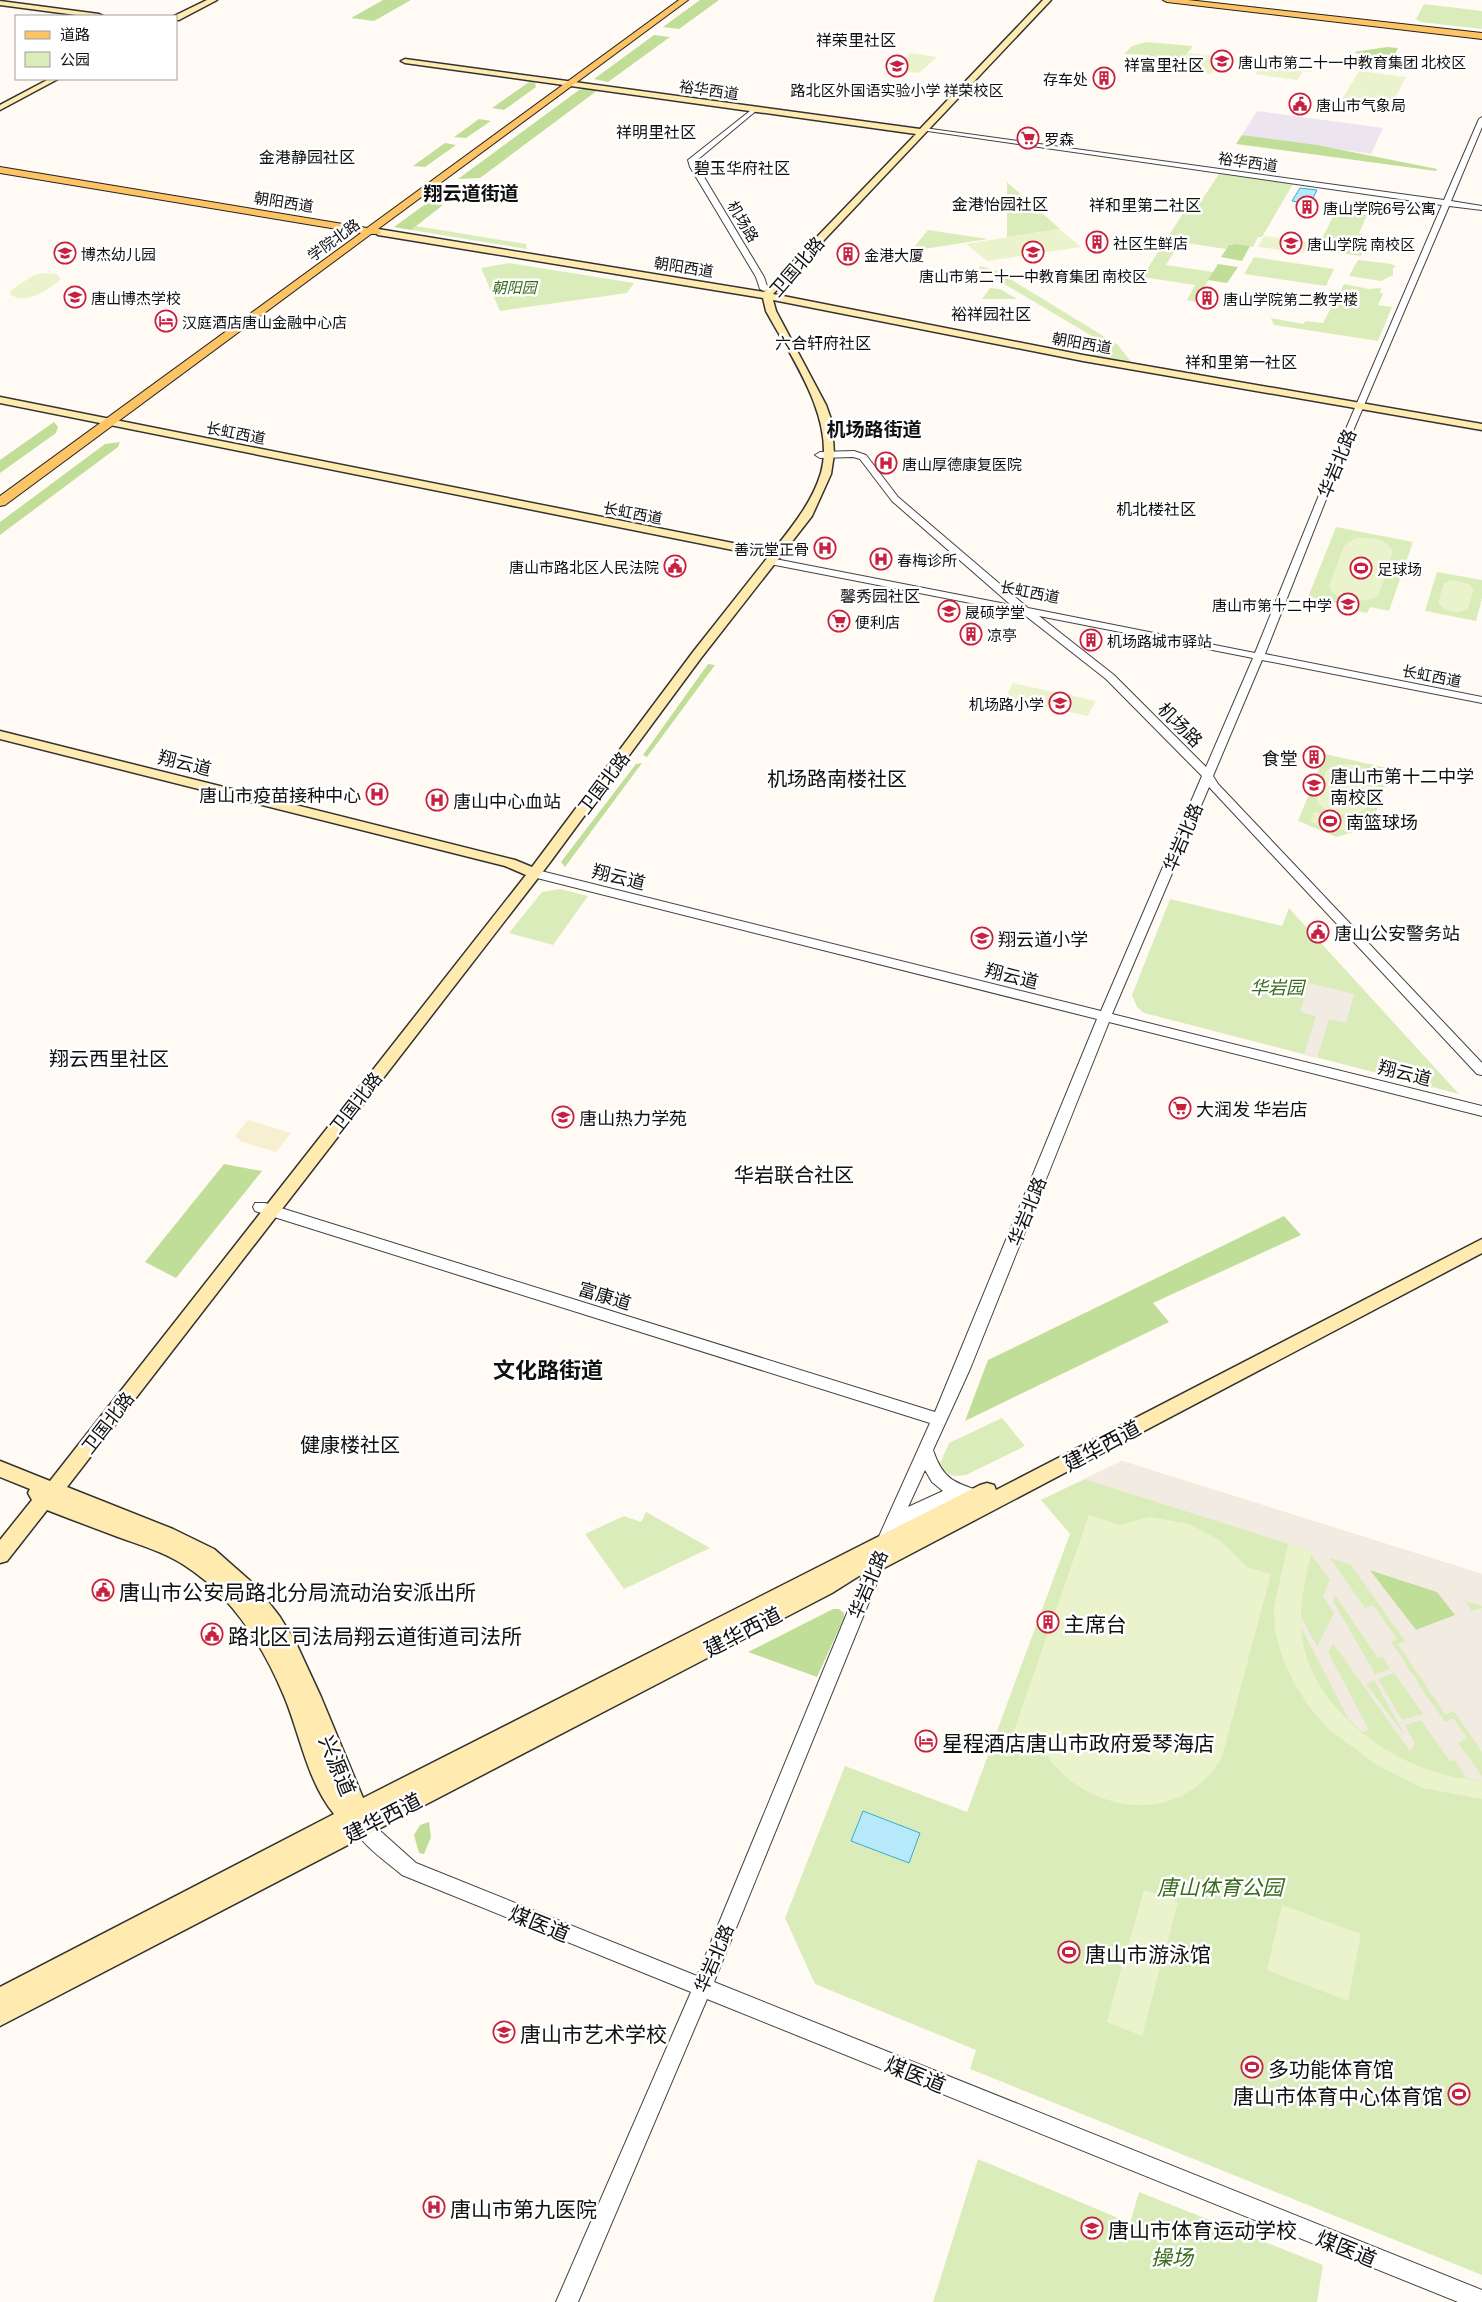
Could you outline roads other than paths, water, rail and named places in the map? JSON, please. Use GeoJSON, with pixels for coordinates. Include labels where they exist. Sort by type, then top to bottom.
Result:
{"type":"FeatureCollection","features":[{"type":"Feature","properties":{"kind":"main road"},"geometry":{"type":"LineString","coordinates":[[175,15],[206,0]]}},
{"type":"Feature","properties":{"kind":"main road"},"geometry":{"type":"LineString","coordinates":[[178,17],[213,0]]}},
{"type":"Feature","properties":{"kind":"main road","name":"学院北路"},"geometry":{"type":"LineString","coordinates":[[661,13],[674,0]]}},
{"type":"Feature","properties":{"kind":"main road","name":"学院北路"},"geometry":{"type":"LineString","coordinates":[[0,502],[101,423],[367,232],[482,144],[661,13],[684,0]]}},
{"type":"Feature","properties":{"kind":"main road","name":"卫国北路"},"geometry":{"type":"LineString","coordinates":[[0,1555],[44,1492],[697,655],[769,557],[811,507],[826,474],[827,422],[822,405],[762,295],[919,130],[1039,0]]}},
{"type":"Feature","properties":{"kind":"main road","name":"卫国北路"},"geometry":{"type":"LineString","coordinates":[[919,130],[1047,0]]}},
{"type":"Feature","properties":{"kind":"main road"},"geometry":{"type":"LineString","coordinates":[[1167,0],[1482,35]]}},
{"type":"Feature","properties":{"kind":"main road"},"geometry":{"type":"LineString","coordinates":[[1187,0],[1482,35]]}},
{"type":"Feature","properties":{"kind":"main road"},"geometry":{"type":"LineString","coordinates":[[0,4],[76,15]]}},
{"type":"Feature","properties":{"kind":"main road"},"geometry":{"type":"LineString","coordinates":[[0,4],[91,15]]}},
{"type":"Feature","properties":{"kind":"main road","name":"裕华西道"},"geometry":{"type":"LineString","coordinates":[[407,60],[919,130]]}},
{"type":"Feature","properties":{"kind":"main road"},"geometry":{"type":"LineString","coordinates":[[0,103],[43,80]]}},
{"type":"Feature","properties":{"kind":"main road"},"geometry":{"type":"LineString","coordinates":[[0,108],[52,80]]}},
{"type":"Feature","properties":{"kind":"main road","name":"裕华西道"},"geometry":{"type":"LineString","coordinates":[[715,102],[919,130]]}},
{"type":"Feature","properties":{"kind":"main road","name":"朝阳西道"},"geometry":{"type":"LineString","coordinates":[[0,170],[367,232]]}},
{"type":"Feature","properties":{"kind":"main road","name":"朝阳西道"},"geometry":{"type":"LineString","coordinates":[[0,175],[762,295],[1096,362],[1482,427]]}},
{"type":"Feature","properties":{"kind":"main road","name":"长虹西道"},"geometry":{"type":"LineString","coordinates":[[0,400],[101,423]]}},
{"type":"Feature","properties":{"kind":"main road","name":"长虹西道"},"geometry":{"type":"LineString","coordinates":[[0,405],[101,423],[769,557]]}},
{"type":"Feature","properties":{"kind":"main road","name":"学院北路"},"geometry":{"type":"LineString","coordinates":[[0,491],[101,423]]}},
{"type":"Feature","properties":{"kind":"main road","name":"翔云道"},"geometry":{"type":"LineString","coordinates":[[0,735],[510,863],[526,872]]}},
{"type":"Feature","properties":{"kind":"main road","name":"翔云道"},"geometry":{"type":"LineString","coordinates":[[0,743],[526,872]]}},
{"type":"Feature","properties":{"kind":"main road","name":"建华西道"},"geometry":{"type":"LineString","coordinates":[[0,1999],[357,1818],[816,1592],[977,1496],[1482,1234]]}},
{"type":"Feature","properties":{"kind":"main road","name":"建华西道"},"geometry":{"type":"LineString","coordinates":[[881,1552],[1482,1245]]}},
{"type":"Feature","properties":{"kind":"main road","name":"兴源道"},"geometry":{"type":"LineString","coordinates":[[0,1469],[44,1492]]}},
{"type":"Feature","properties":{"kind":"main road","name":"兴源道"},"geometry":{"type":"LineString","coordinates":[[0,1480],[44,1492],[166,1535],[207,1555],[249,1592],[273,1623],[289,1649],[311,1697],[348,1790],[357,1818]]}},
{"type":"Feature","properties":{"kind":"main road","name":"卫国北路"},"geometry":{"type":"LineString","coordinates":[[0,1538],[44,1492]]}},
{"type":"Feature","properties":{"kind":"main road","name":"建华西道"},"geometry":{"type":"LineString","coordinates":[[0,2014],[357,1818]]}},
{"type":"Feature","properties":{"kind":"street","name":"机场路"},"geometry":{"type":"LineString","coordinates":[[755,109],[692,160],[694,167],[760,277],[762,295]]}},
{"type":"Feature","properties":{"kind":"street","name":"华岩北路"},"geometry":{"type":"LineString","coordinates":[[567,2302],[702,1988],[796,1755],[894,1521],[939,1420],[1104,1018],[1259,656],[1360,406],[1482,119]]}},
{"type":"Feature","properties":{"kind":"street","name":"裕华西道"},"geometry":{"type":"LineString","coordinates":[[919,130],[1482,208]]}},
{"type":"Feature","properties":{"kind":"street","name":"机场路"},"geometry":{"type":"LineString","coordinates":[[825,455],[854,454],[863,457],[895,499],[1015,603],[1110,677],[1207,775],[1214,786],[1287,865],[1482,1071]]}},
{"type":"Feature","properties":{"kind":"street","name":"长虹西道"},"geometry":{"type":"LineString","coordinates":[[769,557],[1015,603],[1248,650],[1259,656]]}},
{"type":"Feature","properties":{"kind":"street","name":"长虹西道"},"geometry":{"type":"LineString","coordinates":[[769,557],[1246,656],[1259,656],[1482,700]]}},
{"type":"Feature","properties":{"kind":"street","name":"翔云道"},"geometry":{"type":"LineString","coordinates":[[526,872],[1482,1111]]}},
{"type":"Feature","properties":{"kind":"street","name":"富康道"},"geometry":{"type":"LineString","coordinates":[[265,1208],[939,1420]]}},
{"type":"Feature","properties":{"kind":"street"},"geometry":{"type":"LineString","coordinates":[[926,1451],[930,1470],[944,1484],[959,1492],[977,1496]]}},
{"type":"Feature","properties":{"kind":"street"},"geometry":{"type":"LineString","coordinates":[[894,1521],[959,1492]]}},
{"type":"Feature","properties":{"kind":"street","name":"煤医道"},"geometry":{"type":"LineString","coordinates":[[357,1818],[382,1846],[409,1870],[844,2043],[1482,2301]]}},
{"type":"Feature","properties":{"kind":"water"},"geometry":{"type":"Polygon","coordinates":[[[1300,188],[1317,190],[1310,204],[1292,201],[1300,188]]]}},
{"type":"Feature","properties":{"kind":"water"},"geometry":{"type":"Polygon","coordinates":[[[863,1811],[920,1833],[909,1863],[851,1841],[863,1811]]]}},
{"type":"Feature","properties":{"kind":"place","name":"唐山市第二十一中教育集团 北校区"},"geometry":{"type":"Point","coordinates":[1222,61]}},
{"type":"Feature","properties":{"kind":"place","name":"路北区外国语实验小学 祥荣校区"},"geometry":{"type":"Point","coordinates":[897,66]}},
{"type":"Feature","properties":{"kind":"place","name":"存车处"},"geometry":{"type":"Point","coordinates":[1104,78]}},
{"type":"Feature","properties":{"kind":"place","name":"唐山市气象局"},"geometry":{"type":"Point","coordinates":[1300,104]}},
{"type":"Feature","properties":{"kind":"place","name":"罗森"},"geometry":{"type":"Point","coordinates":[1028,138]}},
{"type":"Feature","properties":{"kind":"place","name":"唐山学院6号公寓"},"geometry":{"type":"Point","coordinates":[1307,207]}},
{"type":"Feature","properties":{"kind":"place","name":"社区生鲜店"},"geometry":{"type":"Point","coordinates":[1097,242]}},
{"type":"Feature","properties":{"kind":"place","name":"唐山学院 南校区"},"geometry":{"type":"Point","coordinates":[1291,243]}},
{"type":"Feature","properties":{"kind":"place","name":"唐山市第二十一中教育集团 南校区"},"geometry":{"type":"Point","coordinates":[1033,252]}},
{"type":"Feature","properties":{"kind":"place","name":"博杰幼儿园"},"geometry":{"type":"Point","coordinates":[65,253]}},
{"type":"Feature","properties":{"kind":"place","name":"金港大厦"},"geometry":{"type":"Point","coordinates":[848,254]}},
{"type":"Feature","properties":{"kind":"place","name":"唐山博杰学校"},"geometry":{"type":"Point","coordinates":[75,297]}},
{"type":"Feature","properties":{"kind":"place","name":"唐山学院第二教学楼"},"geometry":{"type":"Point","coordinates":[1207,298]}},
{"type":"Feature","properties":{"kind":"place","name":"汉庭酒店唐山金融中心店"},"geometry":{"type":"Point","coordinates":[166,321]}},
{"type":"Feature","properties":{"kind":"place","name":"唐山厚德康复医院"},"geometry":{"type":"Point","coordinates":[886,463]}},
{"type":"Feature","properties":{"kind":"place","name":"善沅堂正骨"},"geometry":{"type":"Point","coordinates":[825,548]}},
{"type":"Feature","properties":{"kind":"place","name":"春梅诊所"},"geometry":{"type":"Point","coordinates":[881,559]}},
{"type":"Feature","properties":{"kind":"place","name":"唐山市路北区人民法院"},"geometry":{"type":"Point","coordinates":[675,566]}},
{"type":"Feature","properties":{"kind":"place","name":"足球场"},"geometry":{"type":"Point","coordinates":[1361,568]}},
{"type":"Feature","properties":{"kind":"place","name":"唐山市第十二中学"},"geometry":{"type":"Point","coordinates":[1348,604]}},
{"type":"Feature","properties":{"kind":"place","name":"晟硕学堂"},"geometry":{"type":"Point","coordinates":[949,611]}},
{"type":"Feature","properties":{"kind":"place","name":"便利店"},"geometry":{"type":"Point","coordinates":[839,621]}},
{"type":"Feature","properties":{"kind":"place","name":"凉亭"},"geometry":{"type":"Point","coordinates":[971,634]}},
{"type":"Feature","properties":{"kind":"place","name":"机场路城市驿站"},"geometry":{"type":"Point","coordinates":[1091,640]}},
{"type":"Feature","properties":{"kind":"place","name":"机场路小学"},"geometry":{"type":"Point","coordinates":[1060,703]}},
{"type":"Feature","properties":{"kind":"place","name":"食堂"},"geometry":{"type":"Point","coordinates":[1314,757]}},
{"type":"Feature","properties":{"kind":"place","name":"唐山市第十二中学 南校区"},"geometry":{"type":"Point","coordinates":[1314,785]}},
{"type":"Feature","properties":{"kind":"place","name":"唐山市疫苗接种中心"},"geometry":{"type":"Point","coordinates":[377,794]}},
{"type":"Feature","properties":{"kind":"place","name":"唐山中心血站"},"geometry":{"type":"Point","coordinates":[437,800]}},
{"type":"Feature","properties":{"kind":"place","name":"南篮球场"},"geometry":{"type":"Point","coordinates":[1330,821]}},
{"type":"Feature","properties":{"kind":"place","name":"唐山公安警务站"},"geometry":{"type":"Point","coordinates":[1318,932]}},
{"type":"Feature","properties":{"kind":"place","name":"翔云道小学"},"geometry":{"type":"Point","coordinates":[982,938]}},
{"type":"Feature","properties":{"kind":"place","name":"大润发 华岩店"},"geometry":{"type":"Point","coordinates":[1180,1108]}},
{"type":"Feature","properties":{"kind":"place","name":"唐山热力学苑"},"geometry":{"type":"Point","coordinates":[563,1117]}},
{"type":"Feature","properties":{"kind":"place","name":"唐山市公安局路北分局流动治安派出所"},"geometry":{"type":"Point","coordinates":[103,1590]}},
{"type":"Feature","properties":{"kind":"place","name":"主席台"},"geometry":{"type":"Point","coordinates":[1048,1622]}},
{"type":"Feature","properties":{"kind":"place","name":"路北区司法局翔云道街道司法所"},"geometry":{"type":"Point","coordinates":[212,1634]}},
{"type":"Feature","properties":{"kind":"place","name":"星程酒店唐山市政府爱琴海店"},"geometry":{"type":"Point","coordinates":[926,1741]}},
{"type":"Feature","properties":{"kind":"place","name":"唐山市游泳馆"},"geometry":{"type":"Point","coordinates":[1069,1952]}},
{"type":"Feature","properties":{"kind":"place","name":"唐山市艺术学校"},"geometry":{"type":"Point","coordinates":[504,2032]}},
{"type":"Feature","properties":{"kind":"place","name":"多功能体育馆"},"geometry":{"type":"Point","coordinates":[1252,2067]}},
{"type":"Feature","properties":{"kind":"place","name":"唐山市体育中心体育馆"},"geometry":{"type":"Point","coordinates":[1459,2094]}},
{"type":"Feature","properties":{"kind":"place","name":"唐山市第九医院"},"geometry":{"type":"Point","coordinates":[434,2207]}},
{"type":"Feature","properties":{"kind":"place","name":"唐山市体育运动学校"},"geometry":{"type":"Point","coordinates":[1092,2228]}},
{"type":"Feature","properties":{"kind":"district","name":"祥荣里社区"},"geometry":{"type":"Point","coordinates":[856,39]}},
{"type":"Feature","properties":{"kind":"district","name":"祥富里社区"},"geometry":{"type":"Point","coordinates":[1164,64]}},
{"type":"Feature","properties":{"kind":"district","name":"祥明里社区"},"geometry":{"type":"Point","coordinates":[656,131]}},
{"type":"Feature","properties":{"kind":"district","name":"金港静园社区"},"geometry":{"type":"Point","coordinates":[307,156]}},
{"type":"Feature","properties":{"kind":"district","name":"碧玉华府社区"},"geometry":{"type":"Point","coordinates":[742,167]}},
{"type":"Feature","properties":{"kind":"district","name":"翔云道街道"},"geometry":{"type":"Point","coordinates":[471,192]}},
{"type":"Feature","properties":{"kind":"district","name":"金港怡园社区"},"geometry":{"type":"Point","coordinates":[1000,203]}},
{"type":"Feature","properties":{"kind":"district","name":"祥和里第二社区"},"geometry":{"type":"Point","coordinates":[1145,204]}},
{"type":"Feature","properties":{"kind":"district","name":"裕祥园社区"},"geometry":{"type":"Point","coordinates":[991,313]}},
{"type":"Feature","properties":{"kind":"district","name":"六合轩府社区"},"geometry":{"type":"Point","coordinates":[823,342]}},
{"type":"Feature","properties":{"kind":"district","name":"祥和里第一社区"},"geometry":{"type":"Point","coordinates":[1241,361]}},
{"type":"Feature","properties":{"kind":"district","name":"机场路街道"},"geometry":{"type":"Point","coordinates":[874,428]}},
{"type":"Feature","properties":{"kind":"district","name":"机北楼社区"},"geometry":{"type":"Point","coordinates":[1156,508]}},
{"type":"Feature","properties":{"kind":"district","name":"馨秀园社区"},"geometry":{"type":"Point","coordinates":[880,595]}},
{"type":"Feature","properties":{"kind":"district","name":"机场路南楼社区"},"geometry":{"type":"Point","coordinates":[837,777]}},
{"type":"Feature","properties":{"kind":"district","name":"翔云西里社区"},"geometry":{"type":"Point","coordinates":[109,1057]}},
{"type":"Feature","properties":{"kind":"district","name":"华岩联合社区"},"geometry":{"type":"Point","coordinates":[794,1173]}},
{"type":"Feature","properties":{"kind":"district","name":"文化路街道"},"geometry":{"type":"Point","coordinates":[548,1368]}},
{"type":"Feature","properties":{"kind":"district","name":"健康楼社区"},"geometry":{"type":"Point","coordinates":[350,1443]}},
{"type":"Feature","properties":{"kind":"park label","name":"朝阳园"},"geometry":{"type":"Point","coordinates":[514,286]}},
{"type":"Feature","properties":{"kind":"park label","name":"华岩园"},"geometry":{"type":"Point","coordinates":[1277,986]}},
{"type":"Feature","properties":{"kind":"park label","name":"唐山体育公园"},"geometry":{"type":"Point","coordinates":[1220,1885]}},
{"type":"Feature","properties":{"kind":"park label","name":"操场"},"geometry":{"type":"Point","coordinates":[1172,2255]}}]}
